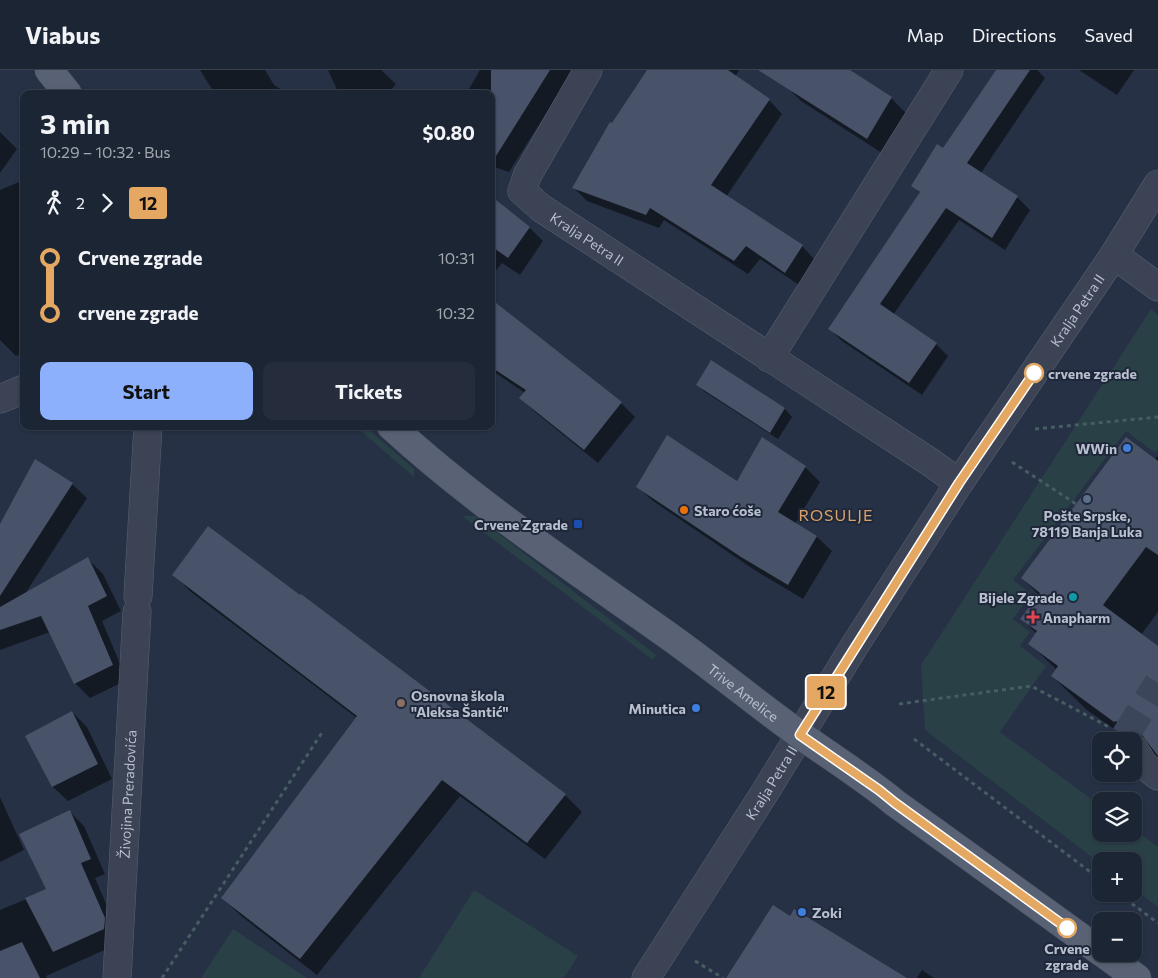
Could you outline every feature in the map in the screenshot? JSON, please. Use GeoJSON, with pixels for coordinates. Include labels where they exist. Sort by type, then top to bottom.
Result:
{"type":"FeatureCollection","features":[{"type":"Feature","properties":{"kind":"main road"},"geometry":{"type":"LineString","coordinates":[[49,70],[65,90]]}},
{"type":"Feature","properties":{"kind":"main road","name":"Trive Amelice"},"geometry":{"type":"LineString","coordinates":[[396,430],[455,481],[514,526],[714,668],[800,735],[879,790],[1092,946]]}},
{"type":"Feature","properties":{"kind":"main road","name":"Trive Amelice"},"geometry":{"type":"LineString","coordinates":[[1115,962],[1137,978]]}},
{"type":"Feature","properties":{"kind":"street","name":"Kralja Petra II"},"geometry":{"type":"LineString","coordinates":[[588,70],[526,176],[522,191],[540,208],[930,462],[959,483]]}},
{"type":"Feature","properties":{"kind":"street"},"geometry":{"type":"LineString","coordinates":[[769,358],[949,70]]}},
{"type":"Feature","properties":{"kind":"street","name":"Kralja Petra II"},"geometry":{"type":"LineString","coordinates":[[646,978],[959,483],[1114,255],[1158,184]]}},
{"type":"Feature","properties":{"kind":"street"},"geometry":{"type":"LineString","coordinates":[[1114,255],[1158,287]]}},
{"type":"Feature","properties":{"kind":"street"},"geometry":{"type":"LineString","coordinates":[[0,399],[20,391]]}},
{"type":"Feature","properties":{"kind":"street","name":"Živojina Preradovića"},"geometry":{"type":"LineString","coordinates":[[117,978],[148,430]]}},
{"type":"Feature","properties":{"kind":"street"},"geometry":{"type":"LineString","coordinates":[[1142,762],[1158,776]]}},
{"type":"Feature","properties":{"kind":"path"},"geometry":{"type":"LineString","coordinates":[[1029,429],[1158,417]]}},
{"type":"Feature","properties":{"kind":"path"},"geometry":{"type":"LineString","coordinates":[[1009,460],[1076,504]]}},
{"type":"Feature","properties":{"kind":"path"},"geometry":{"type":"LineString","coordinates":[[899,704],[1031,686],[1112,732]]}},
{"type":"Feature","properties":{"kind":"path"},"geometry":{"type":"LineString","coordinates":[[162,978],[323,731]]}},
{"type":"Feature","properties":{"kind":"path"},"geometry":{"type":"LineString","coordinates":[[914,739],[1092,873]]}},
{"type":"Feature","properties":{"kind":"path"},"geometry":{"type":"LineString","coordinates":[[1130,902],[1158,923]]}},
{"type":"Feature","properties":{"kind":"path"},"geometry":{"type":"LineString","coordinates":[[691,958],[723,978]]}},
{"type":"Feature","properties":{"kind":"green space"},"geometry":{"type":"Polygon","coordinates":[[[1151,309],[1158,315],[1158,448],[1155,453],[1126,431],[1013,580],[1031,594],[1013,619],[1030,632],[1020,646],[1046,666],[1000,732],[1092,799],[1092,842],[1142,842],[1142,835],[1158,847],[1158,907],[1142,895],[1142,852],[1092,852],[1092,857],[925,730],[921,665],[1151,309]]]}},
{"type":"Feature","properties":{"kind":"green space"},"geometry":{"type":"Polygon","coordinates":[[[360,430],[370,430],[414,469],[414,477],[360,430]]]}},
{"type":"Feature","properties":{"kind":"green space"},"geometry":{"type":"Polygon","coordinates":[[[462,516],[476,516],[656,655],[653,660],[462,516]]]}},
{"type":"Feature","properties":{"kind":"green space"},"geometry":{"type":"Polygon","coordinates":[[[474,890],[578,956],[564,978],[419,978],[474,890]]]}},
{"type":"Feature","properties":{"kind":"green space"},"geometry":{"type":"Polygon","coordinates":[[[233,929],[307,978],[201,978],[233,929]]]}},
{"type":"Feature","properties":{"kind":"building"},"geometry":{"type":"Polygon","coordinates":[[[491,70],[550,70],[495,158],[495,90],[491,90],[491,70]]]}},
{"type":"Feature","properties":{"kind":"building"},"geometry":{"type":"Polygon","coordinates":[[[647,70],[728,70],[770,99],[711,185],[803,245],[785,273],[746,246],[734,261],[650,208],[646,215],[572,188],[610,122],[612,123],[647,70]]]}},
{"type":"Feature","properties":{"kind":"building"},"geometry":{"type":"Polygon","coordinates":[[[758,70],[850,70],[892,97],[867,139],[758,70]]]}},
{"type":"Feature","properties":{"kind":"building"},"geometry":{"type":"Polygon","coordinates":[[[996,70],[1030,70],[967,163],[1018,196],[992,238],[946,208],[880,304],[937,343],[909,383],[828,329],[920,192],[911,186],[937,144],[943,148],[996,70]]]}},
{"type":"Feature","properties":{"kind":"building"},"geometry":{"type":"Polygon","coordinates":[[[495,199],[530,227],[508,258],[495,249],[495,199]]]}},
{"type":"Feature","properties":{"kind":"building"},"geometry":{"type":"Polygon","coordinates":[[[495,302],[622,402],[584,450],[519,398],[526,390],[495,370],[495,302]]]}},
{"type":"Feature","properties":{"kind":"building"},"geometry":{"type":"Polygon","coordinates":[[[711,360],[785,408],[770,433],[696,385],[711,360]]]}},
{"type":"Feature","properties":{"kind":"building"},"geometry":{"type":"Polygon","coordinates":[[[667,435],[737,481],[762,437],[806,466],[778,512],[817,536],[788,585],[741,557],[636,487],[667,435]]]}},
{"type":"Feature","properties":{"kind":"building","name":"Bijele Zgrade"},"geometry":{"type":"Polygon","coordinates":[[[1126,437],[1158,461],[1158,555],[1146,547],[1103,605],[1158,646],[1158,756],[1142,735],[1142,732],[1129,732],[1116,721],[1114,722],[1051,676],[1058,666],[1028,644],[1037,631],[1020,619],[1040,593],[1021,578],[1126,437]]]}},
{"type":"Feature","properties":{"kind":"building"},"geometry":{"type":"Polygon","coordinates":[[[35,459],[73,483],[0,596],[0,524],[35,459]]]}},
{"type":"Feature","properties":{"kind":"building"},"geometry":{"type":"Polygon","coordinates":[[[208,526],[566,794],[527,843],[442,780],[300,959],[221,898],[357,716],[172,575],[208,526]]]}},
{"type":"Feature","properties":{"kind":"building"},"geometry":{"type":"Polygon","coordinates":[[[88,557],[107,596],[88,606],[113,665],[74,684],[41,616],[0,630],[0,607],[88,557]]]}},
{"type":"Feature","properties":{"kind":"building"},"geometry":{"type":"Polygon","coordinates":[[[72,711],[98,764],[52,787],[25,736],[72,711]]]}},
{"type":"Feature","properties":{"kind":"building"},"geometry":{"type":"Polygon","coordinates":[[[70,810],[91,859],[81,863],[105,918],[104,929],[53,952],[25,898],[46,889],[19,834],[70,810]]]}},
{"type":"Feature","properties":{"kind":"building"},"geometry":{"type":"Polygon","coordinates":[[[773,905],[790,916],[794,909],[907,978],[726,978],[773,905]]]}},
{"type":"Feature","properties":{"kind":"building"},"geometry":{"type":"Polygon","coordinates":[[[22,942],[40,978],[0,978],[0,951],[22,942]]]}},
{"type":"Feature","properties":{"kind":"tunnel"},"geometry":{"type":"LineString","coordinates":[[1127,732],[1158,683]]}},
{"type":"Feature","properties":{"kind":"bus line","name":"12"},"geometry":{"type":"LineString","coordinates":[[1034,373],[959,483],[855,645],[800,735],[879,790],[1067,928]]}},
{"type":"Feature","properties":{"kind":"place","name":"crvene zgrade"},"geometry":{"type":"Point","coordinates":[1034,373]}},
{"type":"Feature","properties":{"kind":"place","name":"WWin"},"geometry":{"type":"Point","coordinates":[1127,448]}},
{"type":"Feature","properties":{"kind":"place","name":"Pošte Srpske, 78119 Banja Luka"},"geometry":{"type":"Point","coordinates":[1087,499]}},
{"type":"Feature","properties":{"kind":"place","name":"Staro ćoše"},"geometry":{"type":"Point","coordinates":[684,510]}},
{"type":"Feature","properties":{"kind":"place","name":"Crvene Zgrade"},"geometry":{"type":"Point","coordinates":[578,524]}},
{"type":"Feature","properties":{"kind":"place","name":"Bijele Zgrade"},"geometry":{"type":"Point","coordinates":[1073,597]}},
{"type":"Feature","properties":{"kind":"place","name":"Anapharm"},"geometry":{"type":"Point","coordinates":[1033,617]}},
{"type":"Feature","properties":{"kind":"place","name":"Osnovna škola \"Aleksa Šantić\""},"geometry":{"type":"Point","coordinates":[401,703]}},
{"type":"Feature","properties":{"kind":"place","name":"Minutica"},"geometry":{"type":"Point","coordinates":[696,708]}},
{"type":"Feature","properties":{"kind":"place","name":"Zoki"},"geometry":{"type":"Point","coordinates":[802,912]}},
{"type":"Feature","properties":{"kind":"place","name":"Crvene zgrade"},"geometry":{"type":"Point","coordinates":[1067,928]}},
{"type":"Feature","properties":{"kind":"district","name":"ROSULJE"},"geometry":{"type":"Point","coordinates":[836,514]}}]}
